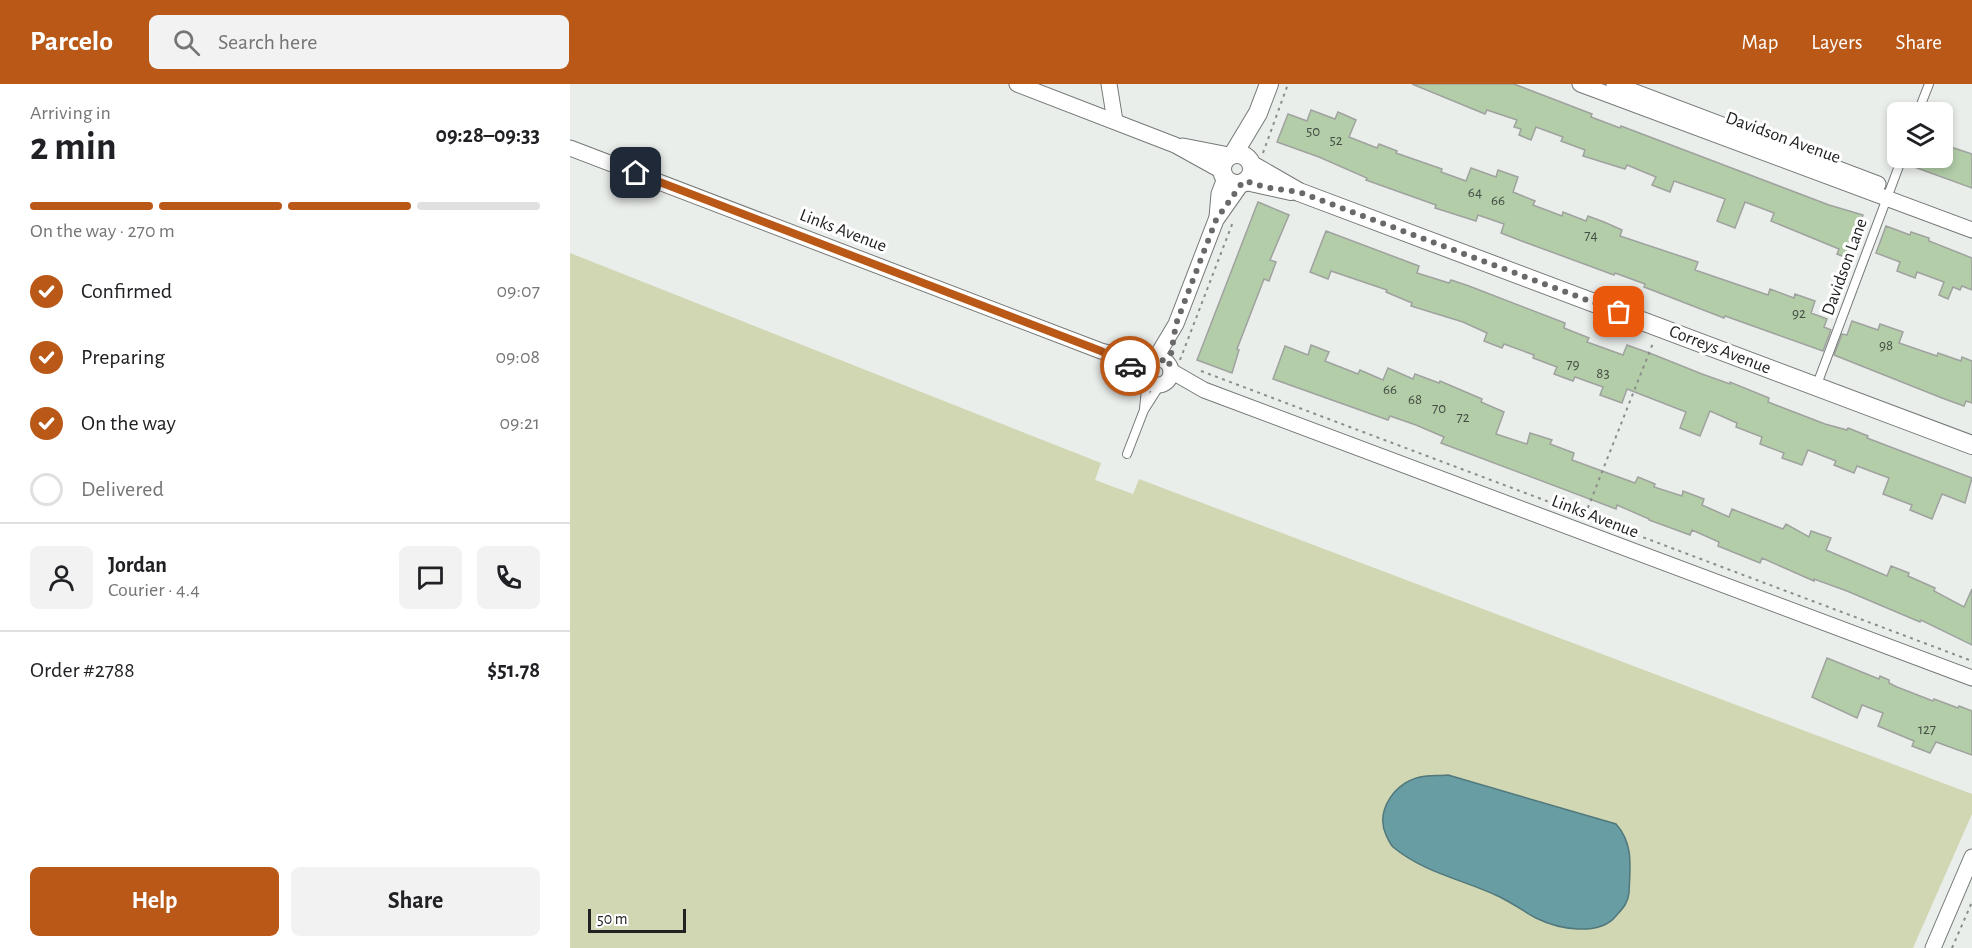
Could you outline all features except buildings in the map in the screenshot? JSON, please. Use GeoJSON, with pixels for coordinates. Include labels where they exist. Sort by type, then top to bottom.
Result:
{"type":"FeatureCollection","features":[{"type":"Feature","properties":{"kind":"street","name":"Correys Avenue"},"geometry":{"type":"LineString","coordinates":[[1017,84],[1972,445]]}},
{"type":"Feature","properties":{"kind":"street"},"geometry":{"type":"LineString","coordinates":[[1109,84],[1115,121]]}},
{"type":"Feature","properties":{"kind":"street"},"geometry":{"type":"LineString","coordinates":[[1160,371],[1216,220],[1219,194],[1240,167],[1269,84]]}},
{"type":"Feature","properties":{"kind":"street","name":"Davidson Avenue"},"geometry":{"type":"LineString","coordinates":[[1580,84],[1888,193],[1972,219]]}},
{"type":"Feature","properties":{"kind":"street","name":"Davidson Avenue"},"geometry":{"type":"LineString","coordinates":[[1614,84],[1888,193],[1972,230]]}},
{"type":"Feature","properties":{"kind":"street","name":"Links Avenue"},"geometry":{"type":"LineString","coordinates":[[570,148],[1101,351],[1160,371],[1204,390],[1972,678]]}},
{"type":"Feature","properties":{"kind":"street"},"geometry":{"type":"LineString","coordinates":[[1933,948],[1972,857]]}},
{"type":"Feature","properties":{"kind":"lane"},"geometry":{"type":"LineString","coordinates":[[1922,102],[1929,84]]}},
{"type":"Feature","properties":{"kind":"lane","name":"Davidson Lane"},"geometry":{"type":"LineString","coordinates":[[1816,387],[1898,168]]}},
{"type":"Feature","properties":{"kind":"lane"},"geometry":{"type":"LineString","coordinates":[[1144,410],[1160,371]]}},
{"type":"Feature","properties":{"kind":"lane"},"geometry":{"type":"LineString","coordinates":[[1127,454],[1160,371]]}},
{"type":"Feature","properties":{"kind":"path"},"geometry":{"type":"LineString","coordinates":[[1240,167],[1263,152],[1288,84]]}},
{"type":"Feature","properties":{"kind":"path"},"geometry":{"type":"LineString","coordinates":[[1160,371],[1237,213]]}},
{"type":"Feature","properties":{"kind":"path"},"geometry":{"type":"LineString","coordinates":[[1585,515],[1653,343]]}},
{"type":"Feature","properties":{"kind":"path"},"geometry":{"type":"LineString","coordinates":[[1201,371],[1972,661]]}},
{"type":"Feature","properties":{"kind":"path"},"geometry":{"type":"LineString","coordinates":[[1952,948],[1972,902]]}},
{"type":"Feature","properties":{"kind":"green space"},"geometry":{"type":"Polygon","coordinates":[[[570,253],[1101,463],[1095,480],[1133,494],[1139,479],[1972,794],[1972,814],[1913,948],[570,948],[570,253]]]}},
{"type":"Feature","properties":{"kind":"water"},"geometry":{"type":"Polygon","coordinates":[[[1448,775],[1616,824],[1626,840],[1630,856],[1629,893],[1623,908],[1609,923],[1599,927],[1566,928],[1536,918],[1487,891],[1431,870],[1393,847],[1383,826],[1383,816],[1385,807],[1395,791],[1411,780],[1423,776],[1448,775]]]}},
{"type":"Feature","properties":{"kind":"way so far"},"geometry":{"type":"LineString","coordinates":[[1130,366],[1145,374],[1146,366],[1155,359],[1167,362],[1169,366],[1176,324],[1216,220],[1242,183],[1246,181],[1264,187],[1299,192],[1619,312]]}},
{"type":"Feature","properties":{"kind":"route"},"geometry":{"type":"LineString","coordinates":[[636,173],[1101,351],[1130,366]]}}]}
